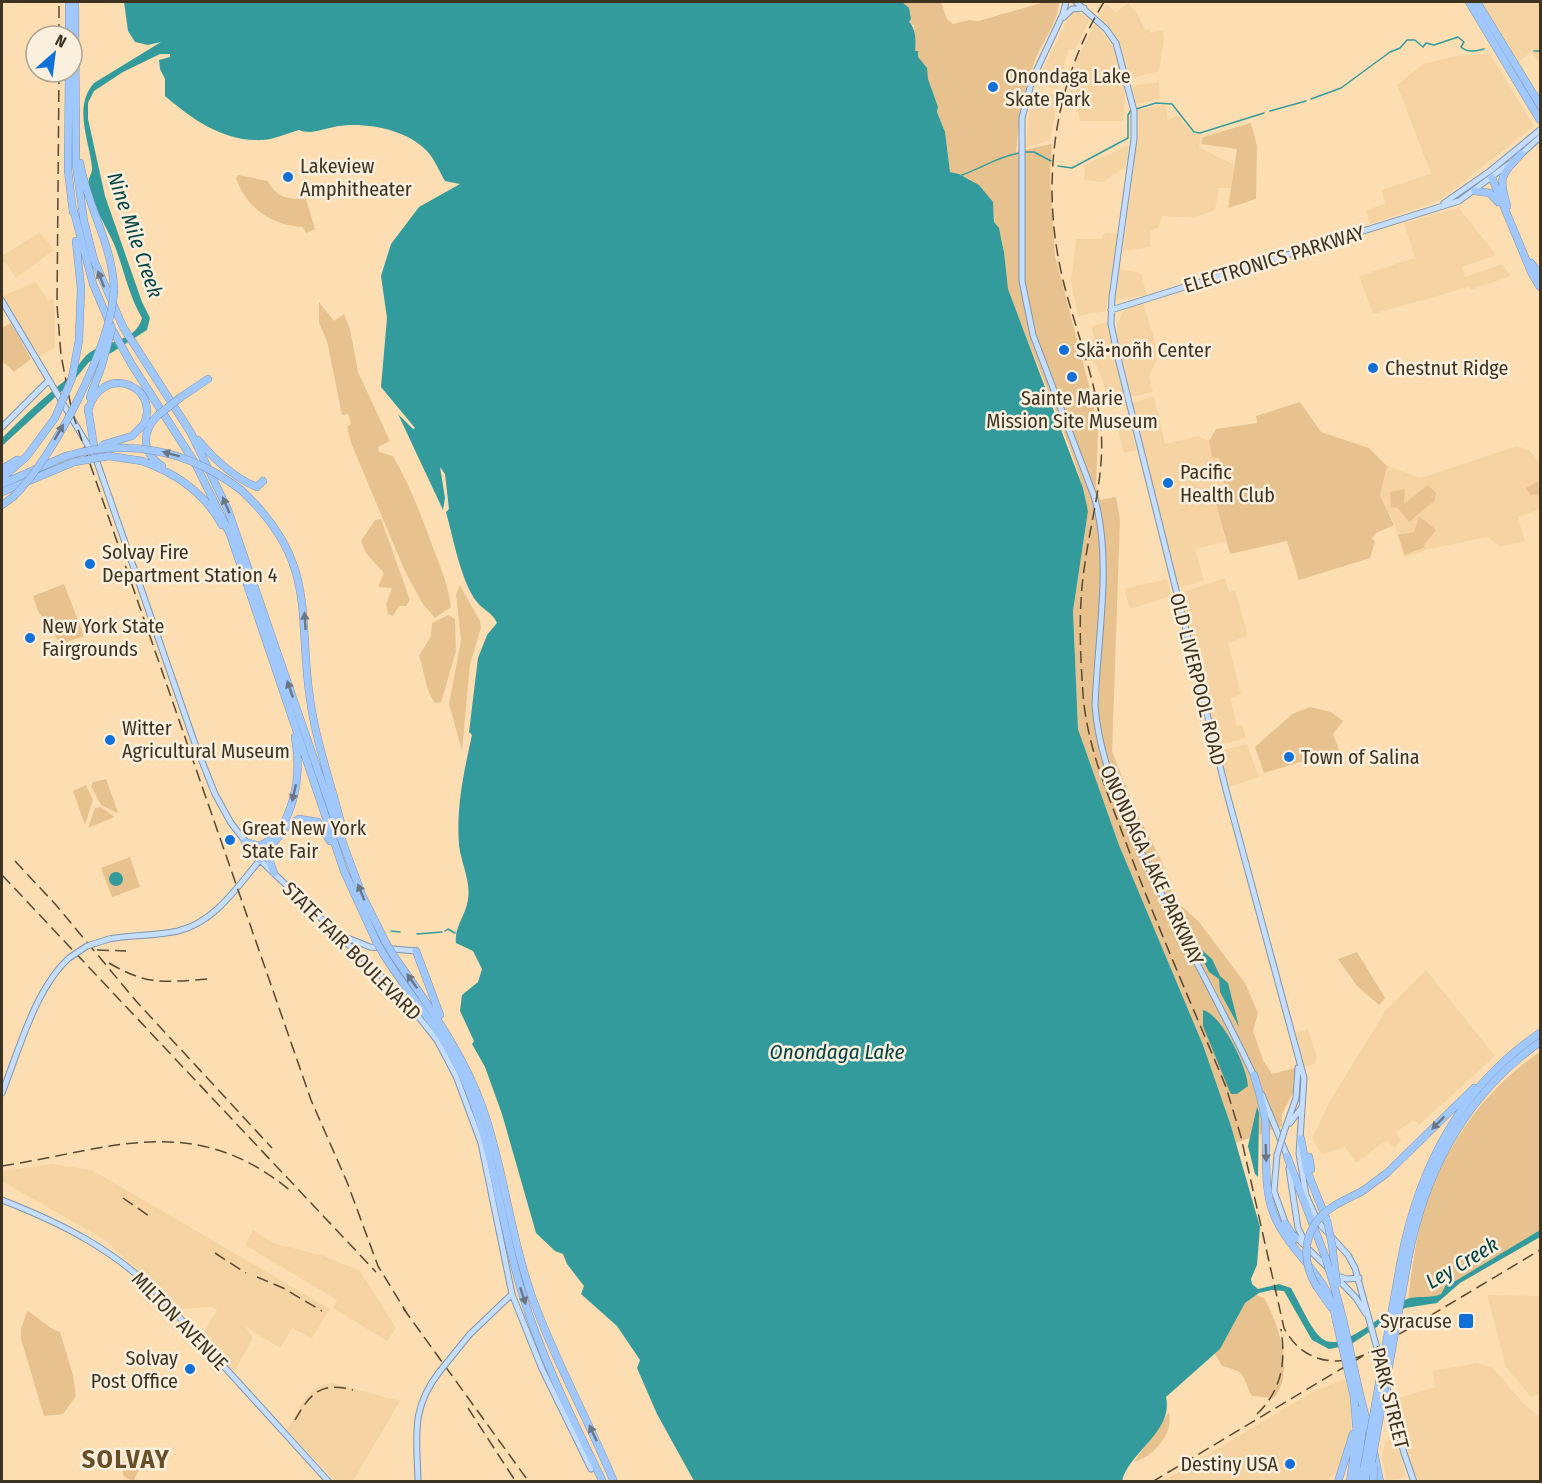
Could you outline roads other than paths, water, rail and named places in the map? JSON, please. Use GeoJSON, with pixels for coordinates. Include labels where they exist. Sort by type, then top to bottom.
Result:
{"type":"FeatureCollection","features":[{"type":"Feature","properties":{"kind":"highway"},"geometry":{"type":"LineString","coordinates":[[69,2],[69,24]]}},
{"type":"Feature","properties":{"kind":"highway"},"geometry":{"type":"LineString","coordinates":[[75,2],[76,165],[84,221],[99,273],[126,332],[209,466],[232,518],[350,863],[369,909],[394,956],[452,1042]]}},
{"type":"Feature","properties":{"kind":"highway"},"geometry":{"type":"LineString","coordinates":[[1469,2],[1540,120]]}},
{"type":"Feature","properties":{"kind":"highway"},"geometry":{"type":"LineString","coordinates":[[1477,2],[1540,105]]}},
{"type":"Feature","properties":{"kind":"highway"},"geometry":{"type":"LineString","coordinates":[[2,478],[27,456],[42,439],[55,418],[72,378],[79,340],[81,288],[68,170],[69,84]]}},
{"type":"Feature","properties":{"kind":"highway"},"geometry":{"type":"LineString","coordinates":[[74,104],[82,176],[110,258],[114,290],[111,330],[102,365],[91,393],[88,411],[91,442],[96,459]]}},
{"type":"Feature","properties":{"kind":"highway"},"geometry":{"type":"LineString","coordinates":[[1509,218],[1500,180],[1504,171],[1521,154]]}},
{"type":"Feature","properties":{"kind":"highway"},"geometry":{"type":"LineString","coordinates":[[1491,175],[1540,286]]}},
{"type":"Feature","properties":{"kind":"highway"},"geometry":{"type":"LineString","coordinates":[[1473,193],[1485,191],[1494,195],[1509,218],[1540,279]]}},
{"type":"Feature","properties":{"kind":"highway"},"geometry":{"type":"LineString","coordinates":[[72,208],[93,284],[118,341],[182,440],[220,510],[357,903]]}},
{"type":"Feature","properties":{"kind":"highway"},"geometry":{"type":"LineString","coordinates":[[1530,267],[1540,279]]}},
{"type":"Feature","properties":{"kind":"highway"},"geometry":{"type":"LineString","coordinates":[[2,505],[39,467],[74,404],[107,331],[114,290]]}},
{"type":"Feature","properties":{"kind":"highway"},"geometry":{"type":"LineString","coordinates":[[208,379],[158,416],[146,434],[148,452],[156,462],[200,496],[220,520],[239,564]]}},
{"type":"Feature","properties":{"kind":"highway"},"geometry":{"type":"LineString","coordinates":[[88,411],[94,395],[104,386],[122,383],[136,389],[151,402],[182,440]]}},
{"type":"Feature","properties":{"kind":"highway"},"geometry":{"type":"LineString","coordinates":[[2,484],[66,456],[136,434],[144,424],[146,403],[136,389]]}},
{"type":"Feature","properties":{"kind":"highway"},"geometry":{"type":"LineString","coordinates":[[180,416],[217,461],[255,486],[264,481]]}},
{"type":"Feature","properties":{"kind":"highway"},"geometry":{"type":"LineString","coordinates":[[2,469],[19,459],[42,439]]}},
{"type":"Feature","properties":{"kind":"highway"},"geometry":{"type":"LineString","coordinates":[[66,456],[110,447],[151,449],[198,463],[240,490],[273,525],[299,579],[305,613],[313,718],[350,863]]}},
{"type":"Feature","properties":{"kind":"highway"},"geometry":{"type":"LineString","coordinates":[[2,492],[74,462],[109,456],[142,461],[183,481]]}},
{"type":"Feature","properties":{"kind":"highway"},"geometry":{"type":"LineString","coordinates":[[260,860],[277,836],[289,812],[298,776],[297,748],[290,714]]}},
{"type":"Feature","properties":{"kind":"highway"},"geometry":{"type":"LineString","coordinates":[[260,860],[294,821],[308,819],[318,822],[328,836],[375,945],[446,1044],[474,1102],[488,1149],[522,1294],[562,1397],[601,1482]]}},
{"type":"Feature","properties":{"kind":"highway"},"geometry":{"type":"LineString","coordinates":[[245,842],[260,846],[269,843],[277,836]]}},
{"type":"Feature","properties":{"kind":"highway"},"geometry":{"type":"LineString","coordinates":[[270,850],[269,859],[274,873]]}},
{"type":"Feature","properties":{"kind":"highway"},"geometry":{"type":"LineString","coordinates":[[416,951],[429,992],[483,1109],[522,1265],[539,1315],[614,1482]]}},
{"type":"Feature","properties":{"kind":"highway"},"geometry":{"type":"LineString","coordinates":[[1340,1320],[1317,1287],[1306,1261],[1310,1233],[1317,1220],[1330,1208],[1364,1190],[1387,1173],[1499,1064],[1540,1033]]}},
{"type":"Feature","properties":{"kind":"highway"},"geometry":{"type":"LineString","coordinates":[[1368,1482],[1367,1469],[1405,1260],[1421,1204],[1448,1143],[1482,1094],[1512,1064],[1540,1042]]}},
{"type":"Feature","properties":{"kind":"highway"},"geometry":{"type":"LineString","coordinates":[[1373,1482],[1374,1449],[1413,1208],[1435,1153],[1465,1105],[1512,1055]]}},
{"type":"Feature","properties":{"kind":"highway"},"geometry":{"type":"LineString","coordinates":[[1254,1075],[1263,1111],[1268,1185],[1273,1212],[1285,1234],[1323,1283],[1340,1320]]}},
{"type":"Feature","properties":{"kind":"highway"},"geometry":{"type":"LineString","coordinates":[[1301,1139],[1307,1171],[1327,1220]]}},
{"type":"Feature","properties":{"kind":"highway"},"geometry":{"type":"LineString","coordinates":[[1287,1156],[1335,1285],[1341,1310],[1340,1320]]}},
{"type":"Feature","properties":{"kind":"highway"},"geometry":{"type":"LineString","coordinates":[[1309,1157],[1327,1220],[1332,1245],[1335,1285]]}},
{"type":"Feature","properties":{"kind":"highway"},"geometry":{"type":"LineString","coordinates":[[1285,1223],[1329,1288],[1340,1320],[1380,1482]]}},
{"type":"Feature","properties":{"kind":"highway"},"geometry":{"type":"LineString","coordinates":[[1338,1482],[1354,1431],[1357,1396]]}},
{"type":"Feature","properties":{"kind":"highway"},"geometry":{"type":"LineString","coordinates":[[1354,1482],[1362,1432],[1357,1396]]}},
{"type":"Feature","properties":{"kind":"highway"},"geometry":{"type":"LineString","coordinates":[[1354,1482],[1356,1411]]}},
{"type":"Feature","properties":{"kind":"highway"},"geometry":{"type":"LineString","coordinates":[[1362,1482],[1374,1449]]}},
{"type":"Feature","properties":{"kind":"highway"},"geometry":{"type":"LineString","coordinates":[[591,1469],[601,1482]]}},
{"type":"Feature","properties":{"kind":"main road","name":"ONONDAGA LAKE PARKWAY"},"geometry":{"type":"LineString","coordinates":[[1066,2],[1058,26],[1029,88],[1022,118],[1020,152],[1022,281],[1027,312],[1094,496],[1101,529],[1103,548],[1095,706],[1100,748],[1109,777],[1161,894],[1254,1075],[1287,1156]]}},
{"type":"Feature","properties":{"kind":"main road","name":"OLD LIVERPOOL ROAD"},"geometry":{"type":"LineString","coordinates":[[1076,2],[1109,32],[1122,62],[1134,109],[1134,139],[1111,310],[1114,340],[1157,520],[1304,1078],[1300,1166],[1306,1195],[1318,1222],[1348,1255],[1359,1278]]}},
{"type":"Feature","properties":{"kind":"main road"},"geometry":{"type":"LineString","coordinates":[[1058,26],[1069,11],[1084,8]]}},
{"type":"Feature","properties":{"kind":"main road"},"geometry":{"type":"LineString","coordinates":[[1491,175],[1540,130]]}},
{"type":"Feature","properties":{"kind":"main road","name":"ELECTRONICS PARKWAY"},"geometry":{"type":"LineString","coordinates":[[1437,208],[1491,175],[1540,137]]}},
{"type":"Feature","properties":{"kind":"main road","name":"ELECTRONICS PARKWAY"},"geometry":{"type":"LineString","coordinates":[[1111,310],[1437,208],[1473,193],[1491,175]]}},
{"type":"Feature","properties":{"kind":"main road"},"geometry":{"type":"LineString","coordinates":[[2,302],[50,383],[91,442]]}},
{"type":"Feature","properties":{"kind":"main road"},"geometry":{"type":"LineString","coordinates":[[2,427],[50,383]]}},
{"type":"Feature","properties":{"kind":"main road","name":"STATE FAIR BOULEVARD"},"geometry":{"type":"LineString","coordinates":[[96,459],[205,771],[223,809],[260,860],[338,933],[414,1010],[437,1040],[456,1076],[481,1143],[512,1294],[542,1369],[591,1469]]}},
{"type":"Feature","properties":{"kind":"main road"},"geometry":{"type":"LineString","coordinates":[[2,1093],[43,993],[52,976],[69,958],[87,946],[109,939],[178,931],[202,921],[219,908],[260,860]]}},
{"type":"Feature","properties":{"kind":"main road"},"geometry":{"type":"LineString","coordinates":[[338,933],[358,944],[416,951]]}},
{"type":"Feature","properties":{"kind":"main road"},"geometry":{"type":"LineString","coordinates":[[360,955],[375,945]]}},
{"type":"Feature","properties":{"kind":"main road"},"geometry":{"type":"LineString","coordinates":[[1297,1054],[1299,1083],[1291,1118],[1277,1155],[1274,1191],[1285,1223],[1317,1258],[1345,1279],[1359,1278]]}},
{"type":"Feature","properties":{"kind":"main road"},"geometry":{"type":"LineString","coordinates":[[1291,1118],[1302,1107]]}},
{"type":"Feature","properties":{"kind":"main road"},"geometry":{"type":"LineString","coordinates":[[1287,1156],[1306,1195]]}},
{"type":"Feature","properties":{"kind":"main road"},"geometry":{"type":"LineString","coordinates":[[1287,1156],[1298,1228],[1317,1258]]}},
{"type":"Feature","properties":{"kind":"main road","name":"MILTON AVENUE"},"geometry":{"type":"LineString","coordinates":[[2,1200],[69,1228],[103,1248],[133,1271],[158,1294],[329,1482]]}},
{"type":"Feature","properties":{"kind":"main road"},"geometry":{"type":"LineString","coordinates":[[1333,1270],[1356,1298],[1371,1322]]}},
{"type":"Feature","properties":{"kind":"main road","name":"PARK STREET"},"geometry":{"type":"LineString","coordinates":[[1359,1278],[1404,1453],[1414,1482]]}},
{"type":"Feature","properties":{"kind":"main road"},"geometry":{"type":"LineString","coordinates":[[418,1482],[417,1414],[424,1393],[470,1334],[512,1294]]}},
{"type":"Feature","properties":{"kind":"water","name":"Onondaga Lake"},"geometry":{"type":"Polygon","coordinates":[[[124,2],[902,2],[909,8],[911,19],[909,22],[915,35],[915,51],[918,51],[918,57],[927,68],[928,79],[938,107],[937,112],[945,132],[950,172],[959,174],[979,185],[993,202],[994,222],[999,228],[1008,289],[1083,488],[1088,511],[1073,611],[1078,729],[1119,845],[1203,1045],[1231,1126],[1260,1227],[1257,1265],[1251,1279],[1252,1284],[1258,1289],[1279,1284],[1291,1288],[1317,1334],[1325,1340],[1334,1342],[1360,1331],[1407,1299],[1441,1294],[1447,1283],[1452,1283],[1540,1230],[1540,1237],[1460,1283],[1437,1303],[1405,1308],[1353,1343],[1335,1348],[1329,1349],[1312,1340],[1284,1291],[1272,1290],[1259,1293],[1245,1303],[1220,1349],[1166,1397],[1167,1409],[1163,1420],[1126,1470],[1122,1481],[694,1481],[657,1414],[637,1368],[640,1360],[617,1326],[581,1294],[584,1286],[567,1264],[563,1254],[555,1251],[536,1233],[502,1114],[485,1067],[472,1044],[474,1041],[460,1011],[462,995],[478,982],[482,969],[473,951],[456,943],[457,931],[467,905],[469,892],[459,845],[460,803],[472,735],[469,732],[478,658],[487,635],[497,623],[477,602],[466,583],[446,512],[449,509],[445,474],[440,467],[445,498],[443,510],[398,414],[413,429],[415,428],[381,387],[387,318],[381,276],[391,244],[419,207],[460,184],[445,181],[432,157],[417,143],[383,128],[345,125],[312,132],[299,130],[263,140],[249,140],[210,128],[165,96],[165,79],[159,60],[170,57],[170,54],[160,54],[123,72],[94,91],[88,103],[88,119],[105,196],[142,302],[150,318],[147,330],[111,353],[89,362],[75,379],[2,446],[2,438],[68,378],[89,353],[127,336],[139,326],[142,318],[114,244],[91,193],[89,178],[92,167],[83,113],[84,102],[94,83],[161,42],[148,45],[135,42],[128,31],[124,2]]]}},
{"type":"Feature","properties":{"kind":"water"},"geometry":{"type":"Polygon","coordinates":[[[113,872],[119,872],[123,879],[119,886],[113,886],[109,882],[109,876],[113,872]]]}},
{"type":"Feature","properties":{"kind":"water"},"geometry":{"type":"Polygon","coordinates":[[[1195,944],[1212,959],[1220,976],[1228,983],[1239,1027],[1220,992],[1219,979],[1209,972],[1195,944]]]}},
{"type":"Feature","properties":{"kind":"water"},"geometry":{"type":"Polygon","coordinates":[[[1203,1010],[1218,1021],[1232,1042],[1243,1066],[1248,1086],[1237,1094],[1231,1094],[1203,1026],[1203,1010]]]}},
{"type":"Feature","properties":{"kind":"water"},"geometry":{"type":"Polygon","coordinates":[[[1257,1107],[1259,1113],[1258,1177],[1255,1174],[1248,1146],[1257,1107]]]}},
{"type":"Feature","properties":{"kind":"waterway"},"geometry":{"type":"LineString","coordinates":[[1311,99],[1341,88],[1390,52],[1400,48],[1407,40],[1415,40],[1423,47],[1426,43],[1434,45],[1458,37],[1464,42],[1461,47],[1463,49],[1472,51],[1484,49]]}},
{"type":"Feature","properties":{"kind":"waterway"},"geometry":{"type":"LineString","coordinates":[[1534,51],[1540,51]]}},
{"type":"Feature","properties":{"kind":"waterway"},"geometry":{"type":"LineString","coordinates":[[1270,111],[1306,101]]}},
{"type":"Feature","properties":{"kind":"waterway"},"geometry":{"type":"LineString","coordinates":[[1136,109],[1156,103],[1172,104],[1194,132],[1200,133],[1264,113]]}},
{"type":"Feature","properties":{"kind":"waterway"},"geometry":{"type":"LineString","coordinates":[[1058,166],[1072,168],[1128,138],[1128,115],[1131,110]]}},
{"type":"Feature","properties":{"kind":"waterway"},"geometry":{"type":"LineString","coordinates":[[1024,152],[1034,152],[1051,161]]}},
{"type":"Feature","properties":{"kind":"waterway"},"geometry":{"type":"LineString","coordinates":[[962,175],[998,159],[1020,153]]}},
{"type":"Feature","properties":{"kind":"waterway"},"geometry":{"type":"LineString","coordinates":[[445,931],[448,929],[455,933]]}},
{"type":"Feature","properties":{"kind":"waterway"},"geometry":{"type":"LineString","coordinates":[[391,931],[400,932]]}},
{"type":"Feature","properties":{"kind":"waterway"},"geometry":{"type":"LineString","coordinates":[[417,934],[442,932]]}},
{"type":"Feature","properties":{"kind":"railway"},"geometry":{"type":"LineString","coordinates":[[59,2],[59,24]]}},
{"type":"Feature","properties":{"kind":"railway"},"geometry":{"type":"LineString","coordinates":[[1104,2],[1073,67],[1063,101],[1052,172],[1056,244],[1063,280],[1095,392],[1101,429],[1101,463],[1085,563],[1080,612],[1085,713],[1093,750],[1137,871],[1226,1087],[1241,1137],[1284,1328],[1300,1348],[1321,1359],[1345,1360],[1370,1352]]}},
{"type":"Feature","properties":{"kind":"railway"},"geometry":{"type":"LineString","coordinates":[[59,84],[57,305],[61,355],[72,412],[311,1100],[347,1182],[378,1266],[408,1315]]}},
{"type":"Feature","properties":{"kind":"railway"},"geometry":{"type":"LineString","coordinates":[[15,861],[56,905],[136,1001],[272,1148]]}},
{"type":"Feature","properties":{"kind":"railway"},"geometry":{"type":"LineString","coordinates":[[2,875],[376,1272]]}},
{"type":"Feature","properties":{"kind":"railway"},"geometry":{"type":"LineString","coordinates":[[97,950],[126,951]]}},
{"type":"Feature","properties":{"kind":"railway"},"geometry":{"type":"LineString","coordinates":[[109,963],[135,976],[157,981],[209,979]]}},
{"type":"Feature","properties":{"kind":"railway"},"geometry":{"type":"LineString","coordinates":[[2,1166],[116,1145],[152,1142],[186,1143],[221,1151],[256,1167],[292,1192]]}},
{"type":"Feature","properties":{"kind":"railway"},"geometry":{"type":"LineString","coordinates":[[123,1198],[152,1218]]}},
{"type":"Feature","properties":{"kind":"railway"},"geometry":{"type":"LineString","coordinates":[[1152,1482],[1540,1250]]}},
{"type":"Feature","properties":{"kind":"railway"},"geometry":{"type":"LineString","coordinates":[[215,1253],[246,1273]]}},
{"type":"Feature","properties":{"kind":"railway"},"geometry":{"type":"LineString","coordinates":[[257,1277],[283,1288],[322,1311]]}},
{"type":"Feature","properties":{"kind":"railway"},"geometry":{"type":"LineString","coordinates":[[403,1308],[529,1482]]}},
{"type":"Feature","properties":{"kind":"railway"},"geometry":{"type":"LineString","coordinates":[[1257,1414],[1272,1395],[1280,1375],[1283,1353],[1281,1329]]}},
{"type":"Feature","properties":{"kind":"railway"},"geometry":{"type":"LineString","coordinates":[[295,1420],[306,1403],[317,1392],[332,1387],[353,1390]]}},
{"type":"Feature","properties":{"kind":"railway"},"geometry":{"type":"LineString","coordinates":[[468,1408],[516,1482]]}},
{"type":"Feature","properties":{"kind":"place","name":"Onondaga Lake Skate Park"},"geometry":{"type":"Point","coordinates":[993,87]}},
{"type":"Feature","properties":{"kind":"place","name":"Lakeview Amphitheater"},"geometry":{"type":"Point","coordinates":[288,177]}},
{"type":"Feature","properties":{"kind":"place","name":"Skä•noñh Center"},"geometry":{"type":"Point","coordinates":[1064,350]}},
{"type":"Feature","properties":{"kind":"place","name":"Chestnut Ridge"},"geometry":{"type":"Point","coordinates":[1373,368]}},
{"type":"Feature","properties":{"kind":"place","name":"Sainte Marie Mission Site Museum"},"geometry":{"type":"Point","coordinates":[1072,377]}},
{"type":"Feature","properties":{"kind":"place","name":"Pacific Health Club"},"geometry":{"type":"Point","coordinates":[1168,483]}},
{"type":"Feature","properties":{"kind":"place","name":"Solvay Fire Department Station 4"},"geometry":{"type":"Point","coordinates":[90,564]}},
{"type":"Feature","properties":{"kind":"place","name":"New York State Fairgrounds"},"geometry":{"type":"Point","coordinates":[30,638]}},
{"type":"Feature","properties":{"kind":"place","name":"Witter Agricultural Museum"},"geometry":{"type":"Point","coordinates":[110,740]}},
{"type":"Feature","properties":{"kind":"place","name":"Town of Salina"},"geometry":{"type":"Point","coordinates":[1289,757]}},
{"type":"Feature","properties":{"kind":"place","name":"Great New York State Fair"},"geometry":{"type":"Point","coordinates":[230,840]}},
{"type":"Feature","properties":{"kind":"place","name":"Syracuse"},"geometry":{"type":"Point","coordinates":[1466,1321]}},
{"type":"Feature","properties":{"kind":"place","name":"Solvay Post Office"},"geometry":{"type":"Point","coordinates":[190,1369]}},
{"type":"Feature","properties":{"kind":"place","name":"Destiny USA"},"geometry":{"type":"Point","coordinates":[1290,1464]}},
{"type":"Feature","properties":{"kind":"district","name":"SOLVAY"},"geometry":{"type":"Point","coordinates":[126,1459]}},
{"type":"Feature","properties":{"kind":"water label","name":"Nine Mile Creek"},"geometry":{"type":"Point","coordinates":[135,235]}},
{"type":"Feature","properties":{"kind":"water label","name":"Ley Creek"},"geometry":{"type":"Point","coordinates":[1462,1263]}}]}
